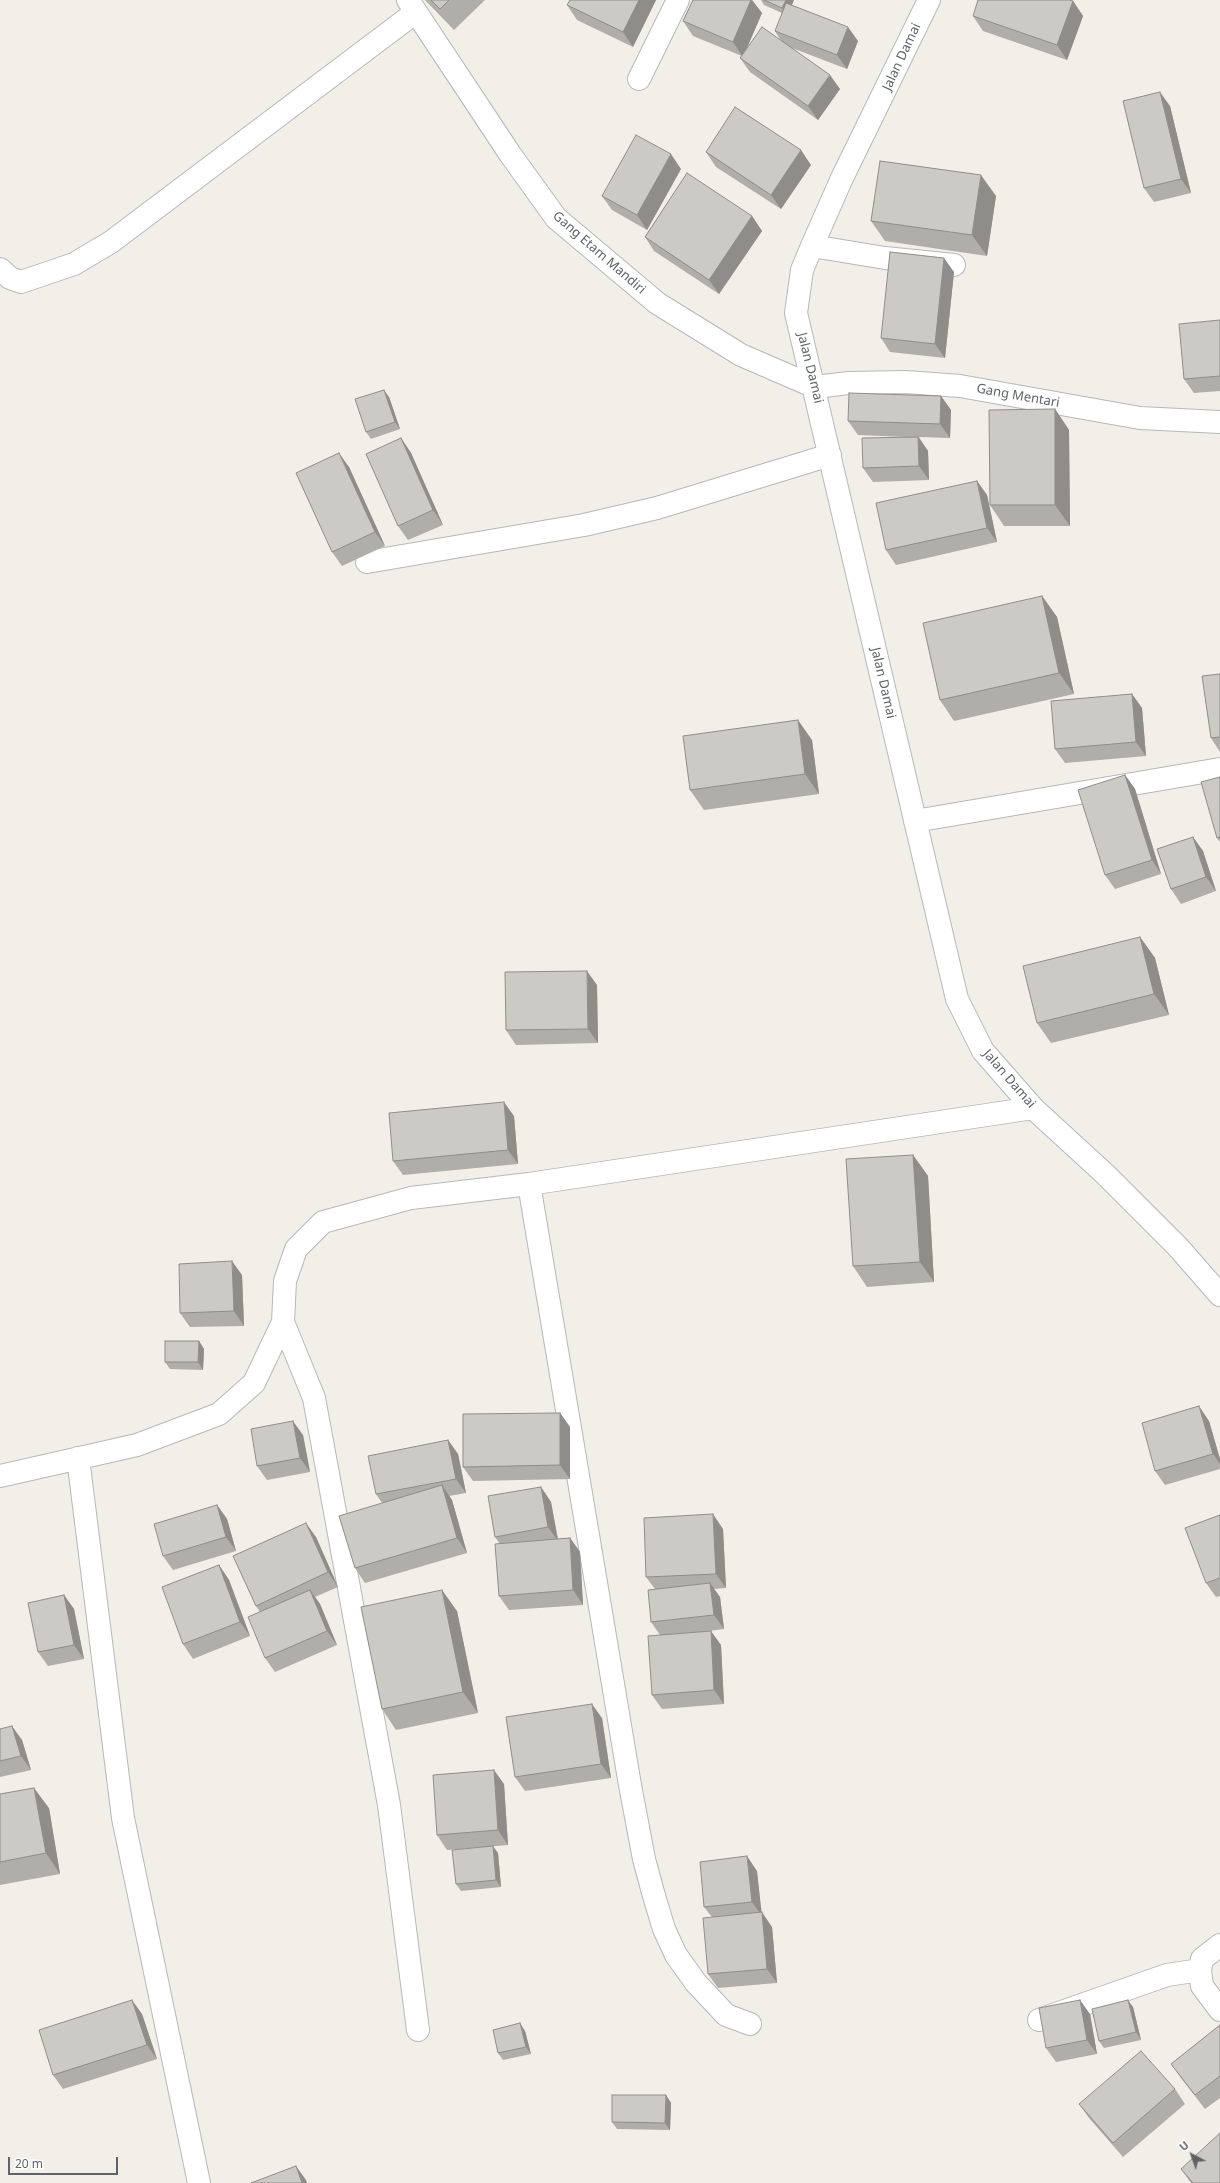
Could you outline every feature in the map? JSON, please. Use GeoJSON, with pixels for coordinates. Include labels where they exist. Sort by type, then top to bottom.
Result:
{"type":"FeatureCollection","features":[{"type":"Feature","properties":{"kind":"street"},"geometry":{"type":"LineString","coordinates":[[639,79],[678,0]]}},
{"type":"Feature","properties":{"kind":"street","name":"Jalan Damai"},"geometry":{"type":"LineString","coordinates":[[929,0],[842,178],[812,246],[802,270],[796,312],[815,387],[957,999],[984,1052],[1033,1108],[1105,1174],[1178,1247],[1220,1295]]}},
{"type":"Feature","properties":{"kind":"street"},"geometry":{"type":"LineString","coordinates":[[0,269],[10,278],[21,282],[74,264],[111,242],[412,6]]}},
{"type":"Feature","properties":{"kind":"street","name":"Gang Etam Mandiri"},"geometry":{"type":"LineString","coordinates":[[412,6],[510,154],[556,218],[657,303],[741,355],[815,387]]}},
{"type":"Feature","properties":{"kind":"street"},"geometry":{"type":"LineString","coordinates":[[812,246],[885,258],[954,265]]}},
{"type":"Feature","properties":{"kind":"street","name":"Gang Mentari"},"geometry":{"type":"LineString","coordinates":[[815,387],[849,383],[906,382],[960,386],[1140,418],[1220,422]]}},
{"type":"Feature","properties":{"kind":"street"},"geometry":{"type":"LineString","coordinates":[[367,562],[591,524],[657,508],[830,455]]}},
{"type":"Feature","properties":{"kind":"street"},"geometry":{"type":"LineString","coordinates":[[915,821],[1220,770]]}},
{"type":"Feature","properties":{"kind":"street"},"geometry":{"type":"LineString","coordinates":[[0,1476],[137,1444],[219,1414],[254,1384],[283,1322],[285,1281],[296,1249],[323,1222],[411,1198],[529,1184],[1033,1108]]}},
{"type":"Feature","properties":{"kind":"street"},"geometry":{"type":"LineString","coordinates":[[529,1184],[630,1785],[644,1859],[664,1929],[676,1955],[696,1984],[726,2014],[750,2024]]}},
{"type":"Feature","properties":{"kind":"street"},"geometry":{"type":"LineString","coordinates":[[283,1322],[314,1398],[389,1805],[418,2030]]}},
{"type":"Feature","properties":{"kind":"street"},"geometry":{"type":"LineString","coordinates":[[78,1458],[123,1818],[199,2183]]}},
{"type":"Feature","properties":{"kind":"street"},"geometry":{"type":"LineString","coordinates":[[1220,1945],[1202,1959],[1200,1970],[1202,1986],[1220,2010]]}},
{"type":"Feature","properties":{"kind":"street"},"geometry":{"type":"LineString","coordinates":[[1039,2020],[1167,1975],[1200,1970]]}},
{"type":"Feature","properties":{"kind":"building"},"geometry":{"type":"Polygon","coordinates":[[[431,0],[449,0],[440,9],[431,0]]]}},
{"type":"Feature","properties":{"kind":"building"},"geometry":{"type":"Polygon","coordinates":[[[570,0],[639,0],[623,32],[567,5],[570,0]]]}},
{"type":"Feature","properties":{"kind":"building"},"geometry":{"type":"Polygon","coordinates":[[[693,0],[751,0],[733,42],[683,21],[693,0]]]}},
{"type":"Feature","properties":{"kind":"building"},"geometry":{"type":"Polygon","coordinates":[[[764,0],[786,0],[782,8],[764,0]]]}},
{"type":"Feature","properties":{"kind":"building"},"geometry":{"type":"Polygon","coordinates":[[[978,0],[1073,1],[1057,45],[973,16],[978,0]]]}},
{"type":"Feature","properties":{"kind":"building"},"geometry":{"type":"Polygon","coordinates":[[[786,3],[848,27],[837,55],[775,31],[786,3]]]}},
{"type":"Feature","properties":{"kind":"building"},"geometry":{"type":"Polygon","coordinates":[[[762,27],[830,75],[808,106],[740,58],[762,27]]]}},
{"type":"Feature","properties":{"kind":"building"},"geometry":{"type":"Polygon","coordinates":[[[1160,92],[1181,179],[1144,188],[1123,101],[1160,92]]]}},
{"type":"Feature","properties":{"kind":"building"},"geometry":{"type":"Polygon","coordinates":[[[735,107],[801,150],[771,195],[706,152],[735,107]]]}},
{"type":"Feature","properties":{"kind":"building"},"geometry":{"type":"Polygon","coordinates":[[[636,135],[671,154],[637,215],[602,196],[636,135]]]}},
{"type":"Feature","properties":{"kind":"building"},"geometry":{"type":"Polygon","coordinates":[[[880,161],[981,175],[972,235],[871,221],[880,161]]]}},
{"type":"Feature","properties":{"kind":"building"},"geometry":{"type":"Polygon","coordinates":[[[687,173],[752,216],[709,280],[645,237],[687,173]]]}},
{"type":"Feature","properties":{"kind":"building"},"geometry":{"type":"Polygon","coordinates":[[[890,252],[944,258],[935,344],[881,338],[890,252]]]}},
{"type":"Feature","properties":{"kind":"building"},"geometry":{"type":"Polygon","coordinates":[[[1220,320],[1220,376],[1184,379],[1179,324],[1220,320]]]}},
{"type":"Feature","properties":{"kind":"building"},"geometry":{"type":"Polygon","coordinates":[[[384,390],[395,422],[366,432],[355,399],[384,390]]]}},
{"type":"Feature","properties":{"kind":"building"},"geometry":{"type":"Polygon","coordinates":[[[849,393],[941,396],[940,424],[848,421],[849,393]]]}},
{"type":"Feature","properties":{"kind":"building"},"geometry":{"type":"Polygon","coordinates":[[[1055,409],[1055,505],[990,505],[989,410],[1055,409]]]}},
{"type":"Feature","properties":{"kind":"building"},"geometry":{"type":"Polygon","coordinates":[[[918,437],[919,466],[863,468],[862,438],[918,437]]]}},
{"type":"Feature","properties":{"kind":"building"},"geometry":{"type":"Polygon","coordinates":[[[401,438],[433,510],[398,526],[366,454],[401,438]]]}},
{"type":"Feature","properties":{"kind":"building"},"geometry":{"type":"Polygon","coordinates":[[[339,453],[375,532],[332,552],[296,473],[339,453]]]}},
{"type":"Feature","properties":{"kind":"building"},"geometry":{"type":"Polygon","coordinates":[[[977,481],[987,528],[886,550],[876,503],[977,481]]]}},
{"type":"Feature","properties":{"kind":"building"},"geometry":{"type":"Polygon","coordinates":[[[1042,596],[1059,673],[940,700],[923,623],[1042,596]]]}},
{"type":"Feature","properties":{"kind":"building"},"geometry":{"type":"Polygon","coordinates":[[[1220,674],[1220,737],[1211,738],[1202,676],[1220,674]]]}},
{"type":"Feature","properties":{"kind":"building"},"geometry":{"type":"Polygon","coordinates":[[[1132,694],[1136,742],[1055,749],[1051,701],[1132,694]]]}},
{"type":"Feature","properties":{"kind":"building"},"geometry":{"type":"Polygon","coordinates":[[[798,720],[805,774],[690,790],[683,736],[798,720]]]}},
{"type":"Feature","properties":{"kind":"building"},"geometry":{"type":"Polygon","coordinates":[[[1125,775],[1152,860],[1105,875],[1078,790],[1125,775]]]}},
{"type":"Feature","properties":{"kind":"building"},"geometry":{"type":"Polygon","coordinates":[[[1220,777],[1220,837],[1217,838],[1201,782],[1220,777]]]}},
{"type":"Feature","properties":{"kind":"building"},"geometry":{"type":"Polygon","coordinates":[[[1193,837],[1206,877],[1171,889],[1157,849],[1193,837]]]}},
{"type":"Feature","properties":{"kind":"building"},"geometry":{"type":"Polygon","coordinates":[[[1140,937],[1154,994],[1037,1023],[1023,966],[1140,937]]]}},
{"type":"Feature","properties":{"kind":"building"},"geometry":{"type":"Polygon","coordinates":[[[587,971],[588,1029],[506,1030],[505,972],[587,971]]]}},
{"type":"Feature","properties":{"kind":"building"},"geometry":{"type":"Polygon","coordinates":[[[504,1102],[508,1150],[393,1161],[389,1113],[504,1102]]]}},
{"type":"Feature","properties":{"kind":"building"},"geometry":{"type":"Polygon","coordinates":[[[913,1155],[920,1262],[853,1266],[846,1159],[913,1155]]]}},
{"type":"Feature","properties":{"kind":"building"},"geometry":{"type":"Polygon","coordinates":[[[232,1261],[234,1311],[180,1313],[179,1264],[232,1261]]]}},
{"type":"Feature","properties":{"kind":"building"},"geometry":{"type":"Polygon","coordinates":[[[165,1341],[199,1341],[198,1362],[165,1362],[165,1341]]]}},
{"type":"Feature","properties":{"kind":"building"},"geometry":{"type":"Polygon","coordinates":[[[1199,1406],[1213,1454],[1155,1471],[1142,1423],[1199,1406]]]}},
{"type":"Feature","properties":{"kind":"building"},"geometry":{"type":"Polygon","coordinates":[[[560,1413],[560,1465],[463,1467],[463,1414],[560,1413]]]}},
{"type":"Feature","properties":{"kind":"building"},"geometry":{"type":"Polygon","coordinates":[[[293,1421],[300,1458],[257,1466],[251,1429],[293,1421]]]}},
{"type":"Feature","properties":{"kind":"building"},"geometry":{"type":"Polygon","coordinates":[[[448,1440],[456,1479],[376,1494],[368,1456],[448,1440]]]}},
{"type":"Feature","properties":{"kind":"building"},"geometry":{"type":"Polygon","coordinates":[[[442,1485],[457,1538],[355,1568],[339,1516],[442,1485]]]}},
{"type":"Feature","properties":{"kind":"building"},"geometry":{"type":"Polygon","coordinates":[[[541,1487],[548,1527],[495,1537],[488,1496],[541,1487]]]}},
{"type":"Feature","properties":{"kind":"building"},"geometry":{"type":"Polygon","coordinates":[[[217,1505],[226,1537],[163,1556],[154,1524],[217,1505]]]}},
{"type":"Feature","properties":{"kind":"building"},"geometry":{"type":"Polygon","coordinates":[[[713,1514],[716,1574],[646,1577],[644,1518],[713,1514]]]}},
{"type":"Feature","properties":{"kind":"building"},"geometry":{"type":"Polygon","coordinates":[[[1220,1515],[1220,1578],[1206,1583],[1185,1528],[1220,1515]]]}},
{"type":"Feature","properties":{"kind":"building"},"geometry":{"type":"Polygon","coordinates":[[[306,1523],[328,1572],[256,1606],[233,1556],[306,1523]]]}},
{"type":"Feature","properties":{"kind":"building"},"geometry":{"type":"Polygon","coordinates":[[[570,1538],[573,1590],[499,1596],[495,1544],[570,1538]]]}},
{"type":"Feature","properties":{"kind":"building"},"geometry":{"type":"Polygon","coordinates":[[[219,1565],[240,1622],[183,1644],[162,1587],[219,1565]]]}},
{"type":"Feature","properties":{"kind":"building"},"geometry":{"type":"Polygon","coordinates":[[[710,1583],[714,1615],[651,1622],[648,1590],[710,1583]]]}},
{"type":"Feature","properties":{"kind":"building"},"geometry":{"type":"Polygon","coordinates":[[[310,1590],[327,1631],[265,1658],[248,1617],[310,1590]]]}},
{"type":"Feature","properties":{"kind":"building"},"geometry":{"type":"Polygon","coordinates":[[[442,1590],[463,1692],[382,1709],[361,1607],[442,1590]]]}},
{"type":"Feature","properties":{"kind":"building"},"geometry":{"type":"Polygon","coordinates":[[[64,1595],[74,1645],[38,1652],[28,1603],[64,1595]]]}},
{"type":"Feature","properties":{"kind":"building"},"geometry":{"type":"Polygon","coordinates":[[[711,1631],[714,1690],[652,1695],[648,1636],[711,1631]]]}},
{"type":"Feature","properties":{"kind":"building"},"geometry":{"type":"Polygon","coordinates":[[[592,1704],[601,1764],[515,1777],[506,1717],[592,1704]]]}},
{"type":"Feature","properties":{"kind":"building"},"geometry":{"type":"Polygon","coordinates":[[[12,1726],[21,1756],[0,1761],[0,1729],[12,1726]]]}},
{"type":"Feature","properties":{"kind":"building"},"geometry":{"type":"Polygon","coordinates":[[[494,1770],[498,1830],[437,1835],[433,1775],[494,1770]]]}},
{"type":"Feature","properties":{"kind":"building"},"geometry":{"type":"Polygon","coordinates":[[[34,1788],[46,1853],[0,1862],[0,1794],[34,1788]]]}},
{"type":"Feature","properties":{"kind":"building"},"geometry":{"type":"Polygon","coordinates":[[[493,1846],[496,1880],[456,1884],[452,1850],[493,1846]]]}},
{"type":"Feature","properties":{"kind":"building"},"geometry":{"type":"Polygon","coordinates":[[[747,1856],[752,1902],[704,1907],[700,1862],[747,1856]]]}},
{"type":"Feature","properties":{"kind":"building"},"geometry":{"type":"Polygon","coordinates":[[[762,1912],[767,1969],[708,1974],[703,1918],[762,1912]]]}},
{"type":"Feature","properties":{"kind":"building"},"geometry":{"type":"Polygon","coordinates":[[[132,2000],[147,2045],[53,2075],[39,2030],[132,2000]]]}},
{"type":"Feature","properties":{"kind":"building"},"geometry":{"type":"Polygon","coordinates":[[[1080,2000],[1087,2040],[1046,2048],[1039,2008],[1080,2000]]]}},
{"type":"Feature","properties":{"kind":"building"},"geometry":{"type":"Polygon","coordinates":[[[1128,2000],[1136,2032],[1099,2041],[1092,2009],[1128,2000]]]}},
{"type":"Feature","properties":{"kind":"building"},"geometry":{"type":"Polygon","coordinates":[[[520,2023],[526,2047],[498,2053],[493,2030],[520,2023]]]}},
{"type":"Feature","properties":{"kind":"building"},"geometry":{"type":"Polygon","coordinates":[[[1220,2025],[1220,2076],[1195,2095],[1171,2064],[1220,2025]]]}},
{"type":"Feature","properties":{"kind":"building"},"geometry":{"type":"Polygon","coordinates":[[[1141,2051],[1175,2089],[1113,2143],[1079,2104],[1141,2051]]]}},
{"type":"Feature","properties":{"kind":"building"},"geometry":{"type":"Polygon","coordinates":[[[612,2095],[666,2095],[665,2123],[612,2122],[612,2095]]]}},
{"type":"Feature","properties":{"kind":"building"},"geometry":{"type":"Polygon","coordinates":[[[1220,2133],[1220,2183],[1193,2183],[1181,2169],[1220,2133]]]}},
{"type":"Feature","properties":{"kind":"building"},"geometry":{"type":"Polygon","coordinates":[[[296,2166],[302,2183],[251,2183],[296,2166]]]}}]}
